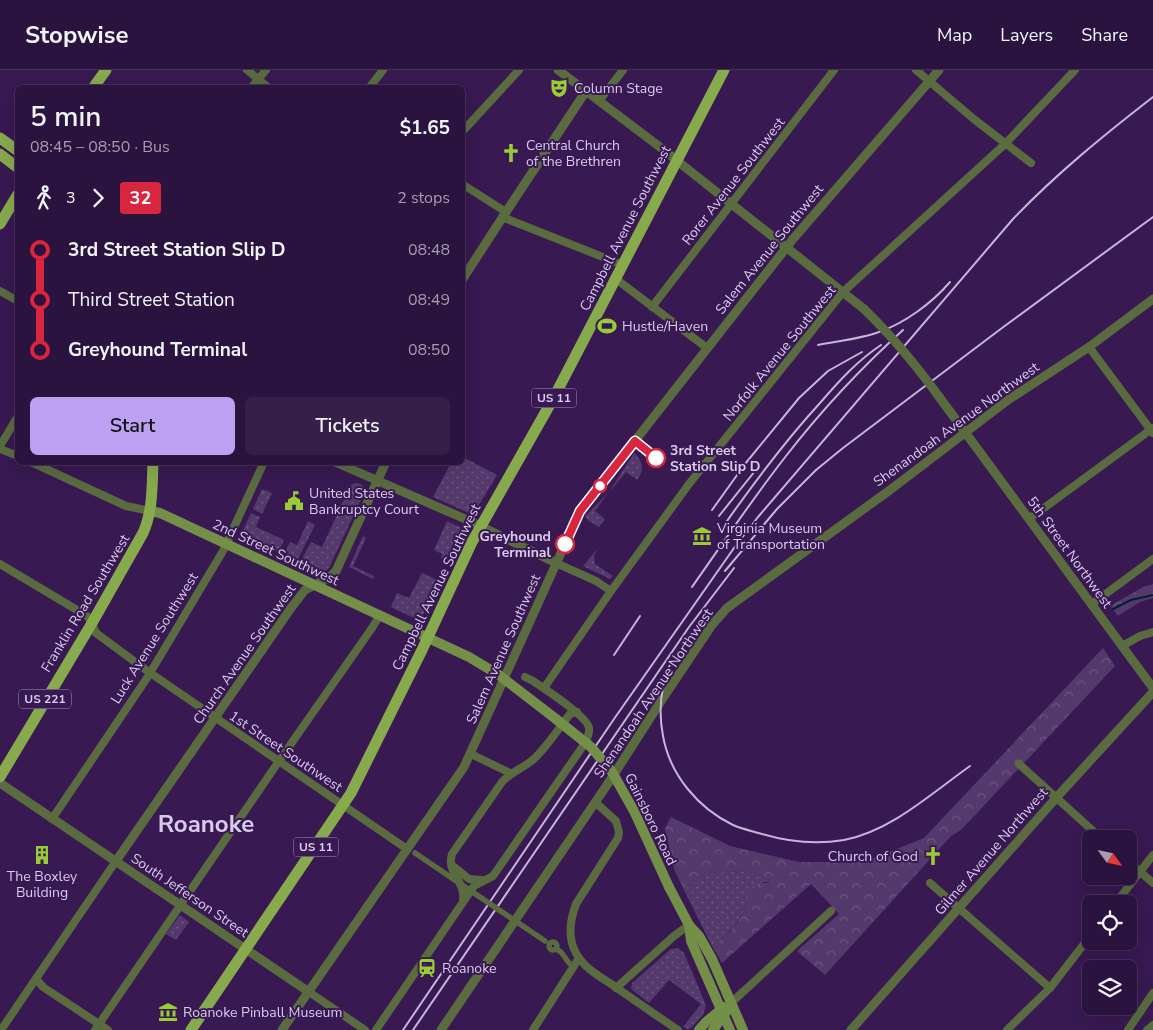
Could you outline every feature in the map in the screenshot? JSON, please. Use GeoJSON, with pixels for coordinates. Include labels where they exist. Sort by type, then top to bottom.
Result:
{"type":"FeatureCollection","features":[{"type":"Feature","properties":{"kind":"main road"},"geometry":{"type":"LineString","coordinates":[[95,85],[106,70]]}},
{"type":"Feature","properties":{"kind":"main road","name":"Campbell Avenue Southwest"},"geometry":{"type":"LineString","coordinates":[[246,949],[344,805],[390,715],[480,527],[539,425],[724,70]]}},
{"type":"Feature","properties":{"kind":"main road"},"geometry":{"type":"LineString","coordinates":[[0,138],[15,149]]}},
{"type":"Feature","properties":{"kind":"main road"},"geometry":{"type":"LineString","coordinates":[[0,154],[15,166]]}},
{"type":"Feature","properties":{"kind":"main road"},"geometry":{"type":"LineString","coordinates":[[0,224],[15,199]]}},
{"type":"Feature","properties":{"kind":"main road","name":"Franklin Road Southwest"},"geometry":{"type":"LineString","coordinates":[[0,776],[138,543],[148,522],[153,465]]}},
{"type":"Feature","properties":{"kind":"main road","name":"2nd Street Southwest"},"geometry":{"type":"LineString","coordinates":[[150,511],[160,513],[428,637],[480,663],[505,679]]}},
{"type":"Feature","properties":{"kind":"main road","name":"Gainsboro Road"},"geometry":{"type":"LineString","coordinates":[[505,679],[591,747],[612,772],[634,811],[669,887],[689,925],[699,936],[708,953],[744,1030]]}},
{"type":"Feature","properties":{"kind":"main road","name":"Gainsboro Road"},"geometry":{"type":"LineString","coordinates":[[689,925],[691,941],[730,1030]]}},
{"type":"Feature","properties":{"kind":"main road","name":"US 11"},"geometry":{"type":"LineString","coordinates":[[191,1030],[246,949]]}},
{"type":"Feature","properties":{"kind":"main road"},"geometry":{"type":"LineString","coordinates":[[713,1030],[722,1013],[732,1002]]}},
{"type":"Feature","properties":{"kind":"main road"},"geometry":{"type":"LineString","coordinates":[[699,1030],[706,1022],[722,1013]]}},
{"type":"Feature","properties":{"kind":"street"},"geometry":{"type":"LineString","coordinates":[[247,70],[265,85]]}},
{"type":"Feature","properties":{"kind":"street"},"geometry":{"type":"LineString","coordinates":[[254,85],[266,70]]}},
{"type":"Feature","properties":{"kind":"street"},"geometry":{"type":"LineString","coordinates":[[371,85],[383,70]]}},
{"type":"Feature","properties":{"kind":"street"},"geometry":{"type":"LineString","coordinates":[[465,129],[519,70]]}},
{"type":"Feature","properties":{"kind":"street","name":"5th Street Northwest"},"geometry":{"type":"LineString","coordinates":[[558,70],[843,292],[864,309],[890,335],[966,432],[1153,688]]}},
{"type":"Feature","properties":{"kind":"street"},"geometry":{"type":"LineString","coordinates":[[599,101],[623,70]]}},
{"type":"Feature","properties":{"kind":"street","name":"Rorer Avenue Southwest"},"geometry":{"type":"LineString","coordinates":[[652,307],[834,70]]}},
{"type":"Feature","properties":{"kind":"street"},"geometry":{"type":"LineString","coordinates":[[916,70],[1005,144],[1031,163]]}},
{"type":"Feature","properties":{"kind":"street","name":"Salem Avenue Southwest"},"geometry":{"type":"LineString","coordinates":[[282,1030],[411,851],[464,767],[580,511],[786,247],[940,70]]}},
{"type":"Feature","properties":{"kind":"street","name":"Norfolk Avenue Southwest"},"geometry":{"type":"LineString","coordinates":[[544,688],[611,590],[689,484],[843,292],[1005,144],[1075,70]]}},
{"type":"Feature","properties":{"kind":"street"},"geometry":{"type":"LineString","coordinates":[[465,275],[586,92]]}},
{"type":"Feature","properties":{"kind":"street"},"geometry":{"type":"LineString","coordinates":[[465,186],[504,214],[623,266]]}},
{"type":"Feature","properties":{"kind":"street"},"geometry":{"type":"LineString","coordinates":[[616,279],[707,348]]}},
{"type":"Feature","properties":{"kind":"street"},"geometry":{"type":"LineString","coordinates":[[0,291],[15,299]]}},
{"type":"Feature","properties":{"kind":"street","name":"Shenandoah Avenue Northwest"},"geometry":{"type":"LineString","coordinates":[[441,1030],[702,640],[727,608],[890,490],[1008,400],[1089,347],[1153,299]]}},
{"type":"Feature","properties":{"kind":"street"},"geometry":{"type":"LineString","coordinates":[[1029,519],[1152,431],[1089,347]]}},
{"type":"Feature","properties":{"kind":"street"},"geometry":{"type":"LineString","coordinates":[[15,421],[0,447],[15,454]]}},
{"type":"Feature","properties":{"kind":"street","name":"2nd Street Southwest"},"geometry":{"type":"LineString","coordinates":[[37,465],[126,506],[150,511]]}},
{"type":"Feature","properties":{"kind":"street","name":"Luck Avenue Southwest"},"geometry":{"type":"LineString","coordinates":[[52,818],[150,672],[226,543],[263,465]]}},
{"type":"Feature","properties":{"kind":"street"},"geometry":{"type":"LineString","coordinates":[[342,465],[480,527],[611,590]]}},
{"type":"Feature","properties":{"kind":"street","name":"Church Avenue Southwest"},"geometry":{"type":"LineString","coordinates":[[116,862],[291,608],[305,590],[330,577],[336,571],[385,465]]}},
{"type":"Feature","properties":{"kind":"street"},"geometry":{"type":"LineString","coordinates":[[1092,604],[1153,559]]}},
{"type":"Feature","properties":{"kind":"street","name":"1st Street Southwest"},"geometry":{"type":"LineString","coordinates":[[1,567],[87,616],[96,633],[216,718],[411,851]]}},
{"type":"Feature","properties":{"kind":"street"},"geometry":{"type":"LineString","coordinates":[[97,1027],[380,615]]}},
{"type":"Feature","properties":{"kind":"street"},"geometry":{"type":"LineString","coordinates":[[1122,646],[1140,636],[1153,632]]}},
{"type":"Feature","properties":{"kind":"street"},"geometry":{"type":"LineString","coordinates":[[376,1030],[474,886],[482,880],[493,876],[589,735],[590,728],[584,718],[526,677]]}},
{"type":"Feature","properties":{"kind":"street","name":"Gilmer Avenue Northwest"},"geometry":{"type":"LineString","coordinates":[[851,1030],[1056,798],[1153,692]]}},
{"type":"Feature","properties":{"kind":"street"},"geometry":{"type":"LineString","coordinates":[[462,904],[464,894],[462,885],[452,870],[452,854],[502,782],[510,773],[521,768],[536,757],[570,714],[577,712]]}},
{"type":"Feature","properties":{"kind":"street"},"geometry":{"type":"LineString","coordinates":[[471,754],[510,773]]}},
{"type":"Feature","properties":{"kind":"street"},"geometry":{"type":"LineString","coordinates":[[1019,764],[1092,830]]}},
{"type":"Feature","properties":{"kind":"street","name":"South Jefferson Street"},"geometry":{"type":"LineString","coordinates":[[0,783],[365,1030]]}},
{"type":"Feature","properties":{"kind":"street"},"geometry":{"type":"LineString","coordinates":[[595,802],[616,821],[619,832],[614,846],[576,904],[570,923],[571,938],[579,958],[592,971],[678,1030]]}},
{"type":"Feature","properties":{"kind":"street"},"geometry":{"type":"LineString","coordinates":[[411,851],[547,943],[555,943],[556,948],[562,952],[569,963]]}},
{"type":"Feature","properties":{"kind":"street"},"geometry":{"type":"LineString","coordinates":[[1123,895],[1153,855]]}},
{"type":"Feature","properties":{"kind":"street"},"geometry":{"type":"LineString","coordinates":[[1,1030],[116,862]]}},
{"type":"Feature","properties":{"kind":"street"},"geometry":{"type":"LineString","coordinates":[[451,864],[470,879],[482,880]]}},
{"type":"Feature","properties":{"kind":"street"},"geometry":{"type":"LineString","coordinates":[[1140,872],[1153,883]]}},
{"type":"Feature","properties":{"kind":"street"},"geometry":{"type":"LineString","coordinates":[[930,883],[1050,988]]}},
{"type":"Feature","properties":{"kind":"street"},"geometry":{"type":"LineString","coordinates":[[732,1002],[831,911]]}},
{"type":"Feature","properties":{"kind":"street"},"geometry":{"type":"LineString","coordinates":[[616,988],[689,925]]}},
{"type":"Feature","properties":{"kind":"street"},"geometry":{"type":"LineString","coordinates":[[1007,1030],[1050,988],[1082,947]]}},
{"type":"Feature","properties":{"kind":"street"},"geometry":{"type":"LineString","coordinates":[[533,1030],[579,958]]}},
{"type":"Feature","properties":{"kind":"street"},"geometry":{"type":"LineString","coordinates":[[36,979],[43,987],[97,1027],[108,1030]]}},
{"type":"Feature","properties":{"kind":"street"},"geometry":{"type":"LineString","coordinates":[[1128,1030],[1153,993]]}},
{"type":"Feature","properties":{"kind":"street"},"geometry":{"type":"LineString","coordinates":[[1147,1030],[1153,1025]]}},
{"type":"Feature","properties":{"kind":"green space"},"geometry":{"type":"Polygon","coordinates":[[[634,453],[642,466],[640,476],[637,480],[626,472],[611,489],[634,453]]]}},
{"type":"Feature","properties":{"kind":"green space"},"geometry":{"type":"Polygon","coordinates":[[[465,458],[497,475],[473,515],[433,497],[450,465],[465,465],[465,458]]]}},
{"type":"Feature","properties":{"kind":"green space"},"geometry":{"type":"Polygon","coordinates":[[[355,483],[362,485],[365,491],[329,568],[323,573],[300,563],[311,542],[322,547],[351,485],[355,483]]]}},
{"type":"Feature","properties":{"kind":"green space"},"geometry":{"type":"Polygon","coordinates":[[[262,489],[272,493],[262,514],[253,509],[262,489]]]}},
{"type":"Feature","properties":{"kind":"green space"},"geometry":{"type":"Polygon","coordinates":[[[608,493],[595,511],[605,519],[599,527],[585,516],[608,493]]]}},
{"type":"Feature","properties":{"kind":"green space"},"geometry":{"type":"Polygon","coordinates":[[[251,513],[260,517],[256,527],[284,540],[278,552],[241,535],[251,513]]]}},
{"type":"Feature","properties":{"kind":"green space"},"geometry":{"type":"Polygon","coordinates":[[[308,521],[315,525],[297,561],[284,555],[290,542],[297,545],[308,521]]]}},
{"type":"Feature","properties":{"kind":"green space"},"geometry":{"type":"Polygon","coordinates":[[[447,521],[464,529],[449,562],[441,558],[442,554],[434,550],[447,521]]]}},
{"type":"Feature","properties":{"kind":"green space"},"geometry":{"type":"Polygon","coordinates":[[[363,536],[366,538],[353,566],[374,576],[373,579],[349,567],[363,536]]]}},
{"type":"Feature","properties":{"kind":"green space"},"geometry":{"type":"Polygon","coordinates":[[[598,548],[594,556],[595,564],[613,576],[610,579],[583,566],[598,548]]]}},
{"type":"Feature","properties":{"kind":"green space"},"geometry":{"type":"Polygon","coordinates":[[[422,573],[440,581],[420,621],[391,607],[397,593],[409,598],[422,573]]]}},
{"type":"Feature","properties":{"kind":"green space"},"geometry":{"type":"Polygon","coordinates":[[[1153,584],[1153,598],[1140,602],[1118,616],[1110,606],[1143,587],[1153,584]]]}},
{"type":"Feature","properties":{"kind":"green space"},"geometry":{"type":"Polygon","coordinates":[[[1103,648],[1115,666],[961,830],[951,836],[825,975],[797,951],[839,914],[811,884],[722,963],[712,946],[738,922],[744,912],[753,886],[760,883],[772,883],[773,881],[747,871],[705,873],[684,890],[674,869],[665,828],[671,817],[730,846],[799,862],[864,862],[924,838],[1103,648]]]}},
{"type":"Feature","properties":{"kind":"green space"},"geometry":{"type":"Polygon","coordinates":[[[747,871],[773,880],[773,883],[763,882],[750,892],[745,909],[737,923],[712,946],[684,890],[705,873],[747,871]]]}},
{"type":"Feature","properties":{"kind":"green space"},"geometry":{"type":"Polygon","coordinates":[[[180,915],[189,922],[176,940],[166,934],[180,915]]]}},
{"type":"Feature","properties":{"kind":"green space"},"geometry":{"type":"Polygon","coordinates":[[[678,948],[684,953],[706,1005],[703,1015],[688,1029],[683,1027],[701,1004],[669,980],[649,1003],[631,989],[632,983],[671,949],[678,948]]]}},
{"type":"Feature","properties":{"kind":"waterway"},"geometry":{"type":"LineString","coordinates":[[1113,609],[1131,600],[1153,595]]}},
{"type":"Feature","properties":{"kind":"railway"},"geometry":{"type":"LineString","coordinates":[[403,1030],[614,719],[734,548],[758,517],[1013,219],[1081,155],[1153,97]]}},
{"type":"Feature","properties":{"kind":"railway"},"geometry":{"type":"LineString","coordinates":[[725,571],[777,509],[816,470],[1002,328],[1153,217]]}},
{"type":"Feature","properties":{"kind":"railway"},"geometry":{"type":"LineString","coordinates":[[818,345],[864,336],[889,328],[918,312],[950,282]]}},
{"type":"Feature","properties":{"kind":"railway"},"geometry":{"type":"LineString","coordinates":[[692,587],[799,439],[842,390],[903,330]]}},
{"type":"Feature","properties":{"kind":"railway"},"geometry":{"type":"LineString","coordinates":[[727,521],[807,417],[849,372],[881,345]]}},
{"type":"Feature","properties":{"kind":"railway"},"geometry":{"type":"LineString","coordinates":[[712,510],[745,464],[799,398],[828,371],[862,352]]}},
{"type":"Feature","properties":{"kind":"railway"},"geometry":{"type":"LineString","coordinates":[[719,516],[755,471]]}},
{"type":"Feature","properties":{"kind":"railway"},"geometry":{"type":"LineString","coordinates":[[413,1030],[689,627],[734,568]]}},
{"type":"Feature","properties":{"kind":"railway"},"geometry":{"type":"LineString","coordinates":[[614,655],[640,616]]}},
{"type":"Feature","properties":{"kind":"railway"},"geometry":{"type":"LineString","coordinates":[[671,662],[663,689],[661,717],[663,736],[672,764],[679,777],[697,800],[720,818],[740,828],[792,841],[823,842],[844,840],[861,835],[895,820],[970,766]]}},
{"type":"Feature","properties":{"kind":"bus line","name":"32"},"geometry":{"type":"LineString","coordinates":[[565,544],[580,511],[635,441],[656,458]]}},
{"type":"Feature","properties":{"kind":"place","name":"Column Stage"},"geometry":{"type":"Point","coordinates":[559,88]}},
{"type":"Feature","properties":{"kind":"place","name":"Central Church of the Brethren"},"geometry":{"type":"Point","coordinates":[511,153]}},
{"type":"Feature","properties":{"kind":"place","name":"Hustle/Haven"},"geometry":{"type":"Point","coordinates":[607,326]}},
{"type":"Feature","properties":{"kind":"place","name":"3rd Street Station Slip D"},"geometry":{"type":"Point","coordinates":[656,458]}},
{"type":"Feature","properties":{"kind":"place","name":"United States Bankruptcy Court"},"geometry":{"type":"Point","coordinates":[294,501]}},
{"type":"Feature","properties":{"kind":"place","name":"Virginia Museum of Transportation"},"geometry":{"type":"Point","coordinates":[702,536]}},
{"type":"Feature","properties":{"kind":"place","name":"Greyhound Terminal"},"geometry":{"type":"Point","coordinates":[565,544]}},
{"type":"Feature","properties":{"kind":"place","name":"The Boxley Building"},"geometry":{"type":"Point","coordinates":[42,855]}},
{"type":"Feature","properties":{"kind":"place","name":"Church of God"},"geometry":{"type":"Point","coordinates":[933,856]}},
{"type":"Feature","properties":{"kind":"place","name":"Roanoke"},"geometry":{"type":"Point","coordinates":[427,968]}},
{"type":"Feature","properties":{"kind":"place","name":"Roanoke Pinball Museum"},"geometry":{"type":"Point","coordinates":[168,1012]}},
{"type":"Feature","properties":{"kind":"district","name":"Roanoke"},"geometry":{"type":"Point","coordinates":[206,824]}}]}
